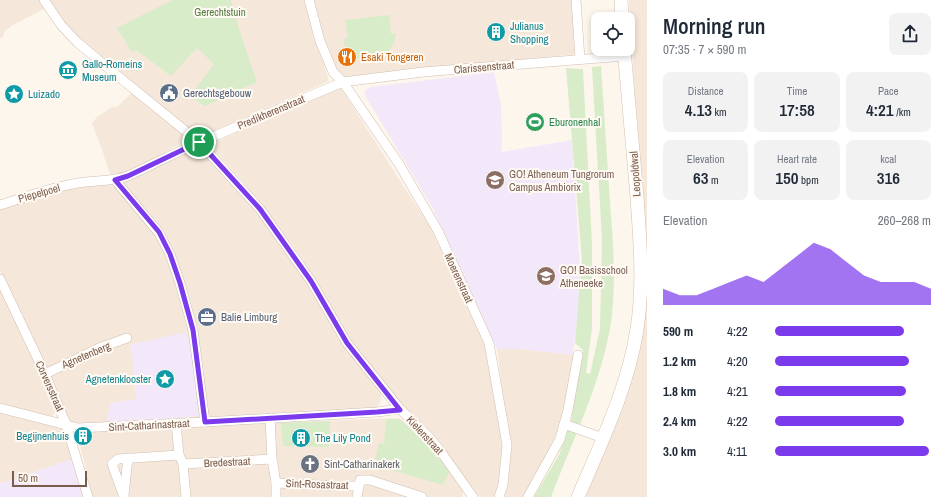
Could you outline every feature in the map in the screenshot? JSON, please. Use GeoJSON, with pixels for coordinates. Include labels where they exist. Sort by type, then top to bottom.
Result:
{"type":"FeatureCollection","features":[{"type":"Feature","properties":{"kind":"street","name":"Kielenstraat"},"geometry":{"type":"LineString","coordinates":[[44,0],[61,25],[77,42],[199,142],[260,209],[311,281],[347,343],[400,410],[439,449],[473,497]]}},
{"type":"Feature","properties":{"kind":"street","name":"Moerenstraat"},"geometry":{"type":"LineString","coordinates":[[309,0],[320,41],[333,72],[343,82],[399,164],[438,231],[489,343],[507,445],[503,485],[499,497]]}},
{"type":"Feature","properties":{"kind":"street"},"geometry":{"type":"LineString","coordinates":[[576,0],[580,59]]}},
{"type":"Feature","properties":{"kind":"street"},"geometry":{"type":"LineString","coordinates":[[620,0],[621,12]]}},
{"type":"Feature","properties":{"kind":"street","name":"Clarissenstraat"},"geometry":{"type":"LineString","coordinates":[[343,82],[423,72],[580,59],[599,56]]}},
{"type":"Feature","properties":{"kind":"street","name":"Leopoldwal"},"geometry":{"type":"LineString","coordinates":[[578,497],[603,438],[627,371],[637,330],[639,309],[640,246],[625,56]]}},
{"type":"Feature","properties":{"kind":"street","name":"Predikherenstraat"},"geometry":{"type":"LineString","coordinates":[[115,180],[128,176],[199,142],[343,82]]}},
{"type":"Feature","properties":{"kind":"street"},"geometry":{"type":"LineString","coordinates":[[115,180],[159,232],[170,254],[193,330],[205,422]]}},
{"type":"Feature","properties":{"kind":"street","name":"Piepelpoel"},"geometry":{"type":"LineString","coordinates":[[0,205],[78,183],[115,180]]}},
{"type":"Feature","properties":{"kind":"street","name":"Corversstraat"},"geometry":{"type":"LineString","coordinates":[[0,279],[45,374],[66,424],[88,497]]}},
{"type":"Feature","properties":{"kind":"street","name":"Agnetenberg"},"geometry":{"type":"LineString","coordinates":[[45,374],[99,348],[127,338]]}},
{"type":"Feature","properties":{"kind":"street"},"geometry":{"type":"LineString","coordinates":[[528,497],[560,439],[578,356]]}},
{"type":"Feature","properties":{"kind":"street","name":"Sint-Catharinastraat"},"geometry":{"type":"LineString","coordinates":[[0,408],[78,428],[400,410]]}},
{"type":"Feature","properties":{"kind":"street"},"geometry":{"type":"LineString","coordinates":[[270,418],[276,497]]}},
{"type":"Feature","properties":{"kind":"street"},"geometry":{"type":"LineString","coordinates":[[176,423],[178,455],[182,464],[186,497]]}},
{"type":"Feature","properties":{"kind":"street"},"geometry":{"type":"LineString","coordinates":[[564,424],[603,438]]}},
{"type":"Feature","properties":{"kind":"street"},"geometry":{"type":"LineString","coordinates":[[124,497],[112,464],[118,459],[178,455]]}},
{"type":"Feature","properties":{"kind":"street"},"geometry":{"type":"LineString","coordinates":[[124,497],[128,458]]}},
{"type":"Feature","properties":{"kind":"street","name":"Bredestraat"},"geometry":{"type":"LineString","coordinates":[[182,464],[272,459]]}},
{"type":"Feature","properties":{"kind":"street","name":"Sint-Rosastraat"},"geometry":{"type":"LineString","coordinates":[[276,483],[359,486],[360,480],[370,480],[422,497]]}},
{"type":"Feature","properties":{"kind":"street"},"geometry":{"type":"LineString","coordinates":[[357,497],[359,486]]}},
{"type":"Feature","properties":{"kind":"shaded area"},"geometry":{"type":"Polygon","coordinates":[[[0,0],[41,0],[46,8],[11,26],[4,32],[3,38],[2,36],[2,38],[0,38],[0,0]]]}},
{"type":"Feature","properties":{"kind":"shaded area"},"geometry":{"type":"Polygon","coordinates":[[[47,0],[305,0],[312,28],[329,81],[200,137],[88,49],[58,16],[47,0]]]}},
{"type":"Feature","properties":{"kind":"shaded area"},"geometry":{"type":"Polygon","coordinates":[[[313,0],[574,0],[577,54],[347,77],[340,74],[336,69],[329,48],[323,40],[313,0]]]}},
{"type":"Feature","properties":{"kind":"shaded area"},"geometry":{"type":"Polygon","coordinates":[[[629,0],[647,0],[647,497],[584,497],[636,360],[639,159],[633,56],[635,56],[635,12],[630,12],[629,0]]]}},
{"type":"Feature","properties":{"kind":"shaded area"},"geometry":{"type":"Polygon","coordinates":[[[494,72],[501,105],[502,152],[572,140],[581,287],[573,355],[520,349],[497,349],[432,207],[366,97],[364,91],[371,87],[494,72]]]}},
{"type":"Feature","properties":{"kind":"shaded area"},"geometry":{"type":"Polygon","coordinates":[[[339,85],[429,224],[485,345],[504,443],[497,497],[480,497],[448,455],[404,409],[351,341],[315,279],[292,244],[244,183],[212,148],[213,143],[339,85]]]}},
{"type":"Feature","properties":{"kind":"shaded area"},"geometry":{"type":"Polygon","coordinates":[[[133,92],[185,136],[186,139],[129,173],[110,174],[92,123],[98,116],[114,106],[115,108],[133,92]]]}},
{"type":"Feature","properties":{"kind":"shaded area"},"geometry":{"type":"Polygon","coordinates":[[[196,148],[205,154],[260,215],[297,267],[318,301],[381,393],[381,400],[377,408],[208,419],[195,330],[170,251],[121,183],[196,148]]]}},
{"type":"Feature","properties":{"kind":"shaded area"},"geometry":{"type":"Polygon","coordinates":[[[108,184],[119,189],[156,233],[167,255],[191,337],[202,419],[80,424],[72,422],[68,418],[26,324],[0,271],[0,207],[75,185],[108,184]]]}},
{"type":"Feature","properties":{"kind":"shaded area"},"geometry":{"type":"Polygon","coordinates":[[[0,286],[58,408],[52,416],[0,405],[0,286]]]}},
{"type":"Feature","properties":{"kind":"shaded area","name":"Agnetenklooster"},"geometry":{"type":"Polygon","coordinates":[[[187,332],[192,356],[199,416],[107,422],[107,411],[110,410],[109,403],[136,399],[132,350],[130,350],[129,345],[187,332]]]}},
{"type":"Feature","properties":{"kind":"shaded area"},"geometry":{"type":"Polygon","coordinates":[[[497,349],[520,349],[573,355],[560,424],[553,442],[523,497],[502,497],[506,420],[497,349]]]}},
{"type":"Feature","properties":{"kind":"shaded area"},"geometry":{"type":"Polygon","coordinates":[[[0,409],[65,427],[72,459],[0,484],[0,409]]]}},
{"type":"Feature","properties":{"kind":"shaded area"},"geometry":{"type":"Polygon","coordinates":[[[400,418],[430,444],[464,490],[462,497],[93,497],[77,434],[78,432],[400,418]]]}},
{"type":"Feature","properties":{"kind":"shaded area"},"geometry":{"type":"Polygon","coordinates":[[[72,459],[85,497],[0,497],[0,484],[72,459]]]}},
{"type":"Feature","properties":{"kind":"green space","name":"Gerechtstuin"},"geometry":{"type":"Polygon","coordinates":[[[172,0],[231,0],[257,82],[205,106],[193,99],[196,95],[193,92],[214,64],[197,48],[171,76],[136,50],[132,52],[117,28],[172,0]]]}},
{"type":"Feature","properties":{"kind":"green space"},"geometry":{"type":"Polygon","coordinates":[[[389,15],[391,34],[396,33],[393,44],[388,52],[380,58],[371,60],[353,56],[347,49],[343,39],[348,38],[345,20],[389,15]]]}},
{"type":"Feature","properties":{"kind":"green space"},"geometry":{"type":"Polygon","coordinates":[[[601,66],[614,266],[610,329],[592,393],[551,497],[534,497],[559,455],[571,421],[583,350],[575,343],[582,260],[566,68],[583,69],[592,244],[592,328],[586,373],[590,374],[600,329],[602,240],[592,67],[601,66]]]}},
{"type":"Feature","properties":{"kind":"green space"},"geometry":{"type":"Polygon","coordinates":[[[386,419],[397,419],[402,421],[429,446],[449,472],[443,485],[374,465],[379,443],[384,444],[386,419]]]}},
{"type":"Feature","properties":{"kind":"green space"},"geometry":{"type":"Polygon","coordinates":[[[330,421],[329,447],[283,446],[281,423],[330,421]]]}},
{"type":"Feature","properties":{"kind":"place","name":"Julianus Shopping"},"geometry":{"type":"Point","coordinates":[496,32]}},
{"type":"Feature","properties":{"kind":"place","name":"Esaki Tongeren"},"geometry":{"type":"Point","coordinates":[347,57]}},
{"type":"Feature","properties":{"kind":"place","name":"Gallo-Romeins Museum"},"geometry":{"type":"Point","coordinates":[68,70]}},
{"type":"Feature","properties":{"kind":"place","name":"Gerechtsgebouw"},"geometry":{"type":"Point","coordinates":[169,93]}},
{"type":"Feature","properties":{"kind":"place","name":"Luizado"},"geometry":{"type":"Point","coordinates":[14,94]}},
{"type":"Feature","properties":{"kind":"place","name":"Eburonenhal"},"geometry":{"type":"Point","coordinates":[535,122]}},
{"type":"Feature","properties":{"kind":"place","name":"GO! Atheneum Tungrorum Campus Ambiorix"},"geometry":{"type":"Point","coordinates":[495,180]}},
{"type":"Feature","properties":{"kind":"place","name":"GO! Basisschool Atheneeke"},"geometry":{"type":"Point","coordinates":[546,276]}},
{"type":"Feature","properties":{"kind":"place","name":"Balie Limburg"},"geometry":{"type":"Point","coordinates":[207,317]}},
{"type":"Feature","properties":{"kind":"place","name":"Agnetenklooster"},"geometry":{"type":"Point","coordinates":[165,379]}},
{"type":"Feature","properties":{"kind":"place","name":"Begijnenhuis"},"geometry":{"type":"Point","coordinates":[83,436]}},
{"type":"Feature","properties":{"kind":"place","name":"The Lily Pond"},"geometry":{"type":"Point","coordinates":[301,438]}},
{"type":"Feature","properties":{"kind":"place","name":"Sint-Catharinakerk"},"geometry":{"type":"Point","coordinates":[310,464]}},
{"type":"Feature","properties":{"kind":"route"},"geometry":{"type":"LineString","coordinates":[[199,142],[260,209],[311,281],[347,343],[400,410],[205,422],[193,330],[170,254],[159,232],[115,180],[128,176],[199,142]]}}]}
